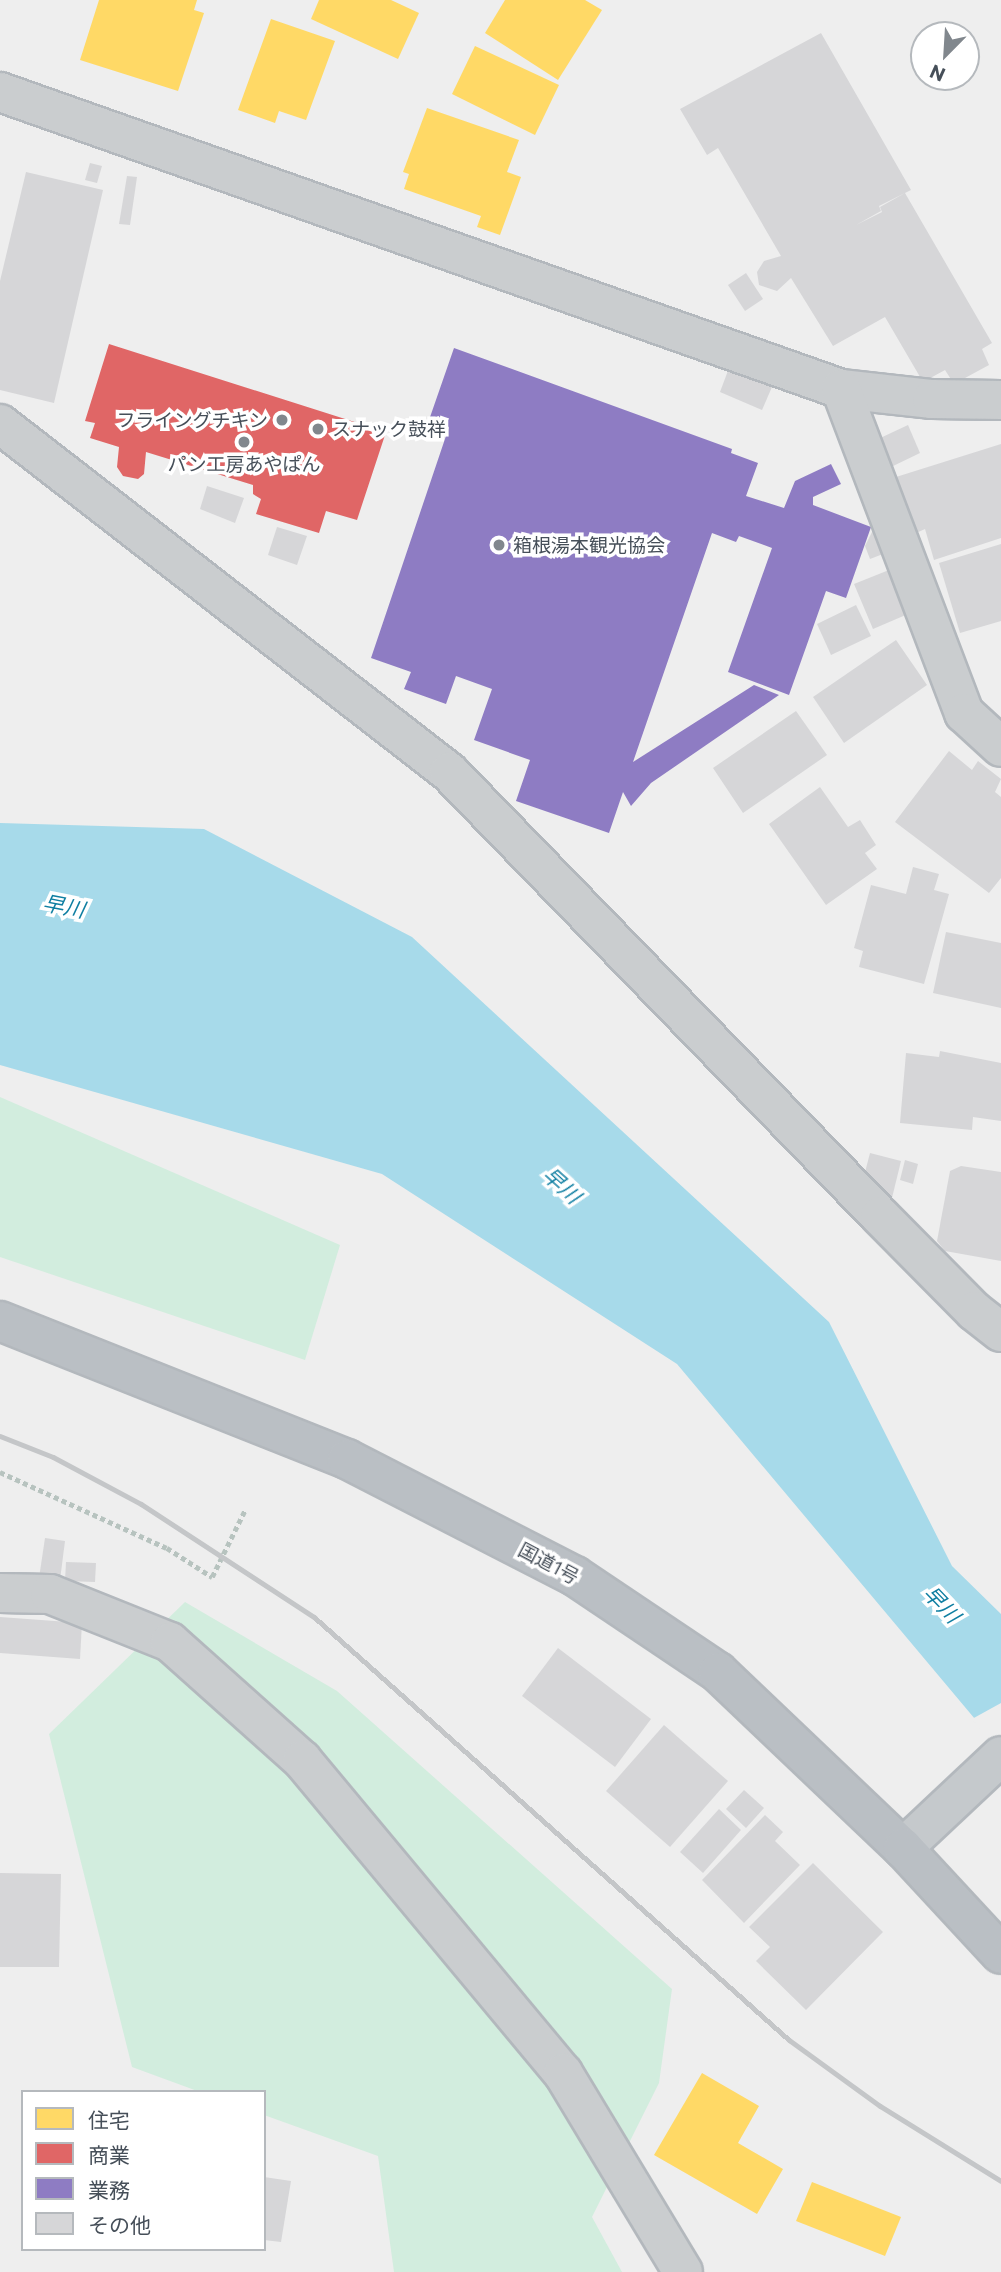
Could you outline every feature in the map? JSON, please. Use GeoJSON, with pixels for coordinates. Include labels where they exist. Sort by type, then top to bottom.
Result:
{"type":"FeatureCollection","features":[{"type":"Feature","properties":{"kind":"highway","name":"国道1号"},"geometry":{"type":"LineString","coordinates":[[0,1321],[347,1459],[575,1576],[718,1672],[903,1847],[1001,1954]]}},
{"type":"Feature","properties":{"kind":"main road"},"geometry":{"type":"LineString","coordinates":[[903,1847],[944,1813],[1001,1756]]}},
{"type":"Feature","properties":{"kind":"street"},"geometry":{"type":"LineString","coordinates":[[0,92],[841,388],[932,399],[1001,400]]}},
{"type":"Feature","properties":{"kind":"street"},"geometry":{"type":"LineString","coordinates":[[841,388],[964,713],[1001,747]]}},
{"type":"Feature","properties":{"kind":"street"},"geometry":{"type":"LineString","coordinates":[[0,424],[449,772],[890,1226],[1001,1332]]}},
{"type":"Feature","properties":{"kind":"street"},"geometry":{"type":"LineString","coordinates":[[0,1593],[50,1594],[170,1642],[302,1760],[564,2073],[683,2272]]}},
{"type":"Feature","properties":{"kind":"path"},"geometry":{"type":"LineString","coordinates":[[0,1472],[167,1548],[212,1577],[245,1510]]}},
{"type":"Feature","properties":{"kind":"green space"},"geometry":{"type":"Polygon","coordinates":[[[0,1097],[340,1245],[305,1360],[0,1257],[0,1097]]]}},
{"type":"Feature","properties":{"kind":"green space"},"geometry":{"type":"Polygon","coordinates":[[[185,1602],[337,1691],[672,1989],[659,2083],[592,2217],[622,2272],[394,2272],[378,2156],[266,2116],[266,2090],[195,2090],[132,2067],[49,1734],[185,1602]]]}},
{"type":"Feature","properties":{"kind":"water","name":"早川"},"geometry":{"type":"Polygon","coordinates":[[[0,823],[204,829],[412,937],[829,1322],[952,1566],[1001,1614],[1001,1750],[677,1364],[382,1174],[0,1065],[0,823]]]}},
{"type":"Feature","properties":{"kind":"pier"},"geometry":{"type":"Polygon","coordinates":[[[1001,1703],[1001,1753],[972,1719],[1001,1703]]]}},
{"type":"Feature","properties":{"kind":"building: 住宅"},"geometry":{"type":"Polygon","coordinates":[[[99,0],[197,0],[194,10],[204,13],[178,91],[80,60],[99,0]]]}},
{"type":"Feature","properties":{"kind":"building: 住宅"},"geometry":{"type":"Polygon","coordinates":[[[319,0],[391,0],[419,13],[398,59],[311,19],[319,0]]]}},
{"type":"Feature","properties":{"kind":"building: 住宅"},"geometry":{"type":"Polygon","coordinates":[[[505,0],[585,0],[602,10],[558,80],[485,33],[505,0]]]}},
{"type":"Feature","properties":{"kind":"building: 住宅"},"geometry":{"type":"Polygon","coordinates":[[[271,19],[335,41],[306,120],[279,111],[275,123],[238,110],[271,19]]]}},
{"type":"Feature","properties":{"kind":"building: 住宅"},"geometry":{"type":"Polygon","coordinates":[[[475,46],[559,85],[535,135],[452,94],[475,46]]]}},
{"type":"Feature","properties":{"kind":"building: 住宅"},"geometry":{"type":"Polygon","coordinates":[[[427,108],[519,140],[507,172],[521,177],[500,235],[477,227],[481,216],[404,189],[409,174],[403,172],[427,108]]]}},
{"type":"Feature","properties":{"kind":"building: 住宅"},"geometry":{"type":"Polygon","coordinates":[[[702,2073],[759,2106],[738,2143],[783,2169],[757,2214],[654,2155],[702,2073]]]}},
{"type":"Feature","properties":{"kind":"building: 住宅"},"geometry":{"type":"Polygon","coordinates":[[[812,2182],[901,2217],[885,2256],[796,2221],[812,2182]]]}},
{"type":"Feature","properties":{"kind":"building: 商業","name":"パン工房あやぱん"},"geometry":{"type":"Polygon","coordinates":[[[109,344],[386,432],[357,520],[326,511],[319,533],[256,514],[261,499],[253,494],[253,485],[146,452],[144,474],[138,479],[123,476],[117,467],[119,447],[90,438],[95,423],[85,421],[109,344]]]}},
{"type":"Feature","properties":{"kind":"building: 業務"},"geometry":{"type":"Polygon","coordinates":[[[454,348],[732,449],[731,453],[758,463],[746,496],[784,508],[795,481],[831,464],[841,484],[813,497],[813,505],[871,527],[846,598],[826,591],[789,695],[728,672],[772,548],[739,536],[736,542],[712,533],[633,762],[754,685],[779,695],[651,783],[631,806],[623,792],[609,833],[516,801],[530,760],[474,740],[492,689],[456,676],[446,704],[404,689],[411,672],[371,658],[449,427],[429,420],[454,348]]]}},
{"type":"Feature","properties":{"kind":"building: その他"},"geometry":{"type":"Polygon","coordinates":[[[821,33],[911,190],[905,193],[992,343],[982,349],[989,365],[954,384],[945,370],[923,382],[885,317],[833,346],[791,278],[777,291],[759,285],[757,272],[764,261],[781,256],[718,148],[707,155],[680,109],[821,33]],[[905,193],[879,206],[881,211],[856,225],[882,212],[880,207],[905,193]]]}},
{"type":"Feature","properties":{"kind":"building: その他"},"geometry":{"type":"Polygon","coordinates":[[[90,163],[102,166],[97,183],[85,180],[90,163]]]}},
{"type":"Feature","properties":{"kind":"building: その他"},"geometry":{"type":"Polygon","coordinates":[[[26,172],[103,190],[54,403],[0,390],[0,281],[26,172]]]}},
{"type":"Feature","properties":{"kind":"building: その他"},"geometry":{"type":"Polygon","coordinates":[[[127,176],[137,177],[130,225],[119,224],[127,176]]]}},
{"type":"Feature","properties":{"kind":"building: その他"},"geometry":{"type":"Polygon","coordinates":[[[746,273],[763,299],[745,311],[728,285],[746,273]]]}},
{"type":"Feature","properties":{"kind":"building: その他"},"geometry":{"type":"Polygon","coordinates":[[[729,368],[772,387],[762,410],[720,392],[729,368]]]}},
{"type":"Feature","properties":{"kind":"building: その他"},"geometry":{"type":"Polygon","coordinates":[[[908,425],[920,453],[889,468],[876,440],[908,425]]]}},
{"type":"Feature","properties":{"kind":"building: その他"},"geometry":{"type":"Polygon","coordinates":[[[1001,444],[1001,538],[934,560],[925,529],[916,533],[896,477],[1001,444]]]}},
{"type":"Feature","properties":{"kind":"building: その他"},"geometry":{"type":"Polygon","coordinates":[[[207,486],[244,498],[235,523],[200,509],[207,486]]]}},
{"type":"Feature","properties":{"kind":"building: その他"},"geometry":{"type":"Polygon","coordinates":[[[277,527],[307,536],[297,565],[268,555],[277,527]]]}},
{"type":"Feature","properties":{"kind":"building: その他"},"geometry":{"type":"Polygon","coordinates":[[[873,530],[883,554],[870,559],[865,546],[873,530]]]}},
{"type":"Feature","properties":{"kind":"building: その他"},"geometry":{"type":"Polygon","coordinates":[[[1001,544],[1001,621],[960,633],[939,563],[1001,544]]]}},
{"type":"Feature","properties":{"kind":"building: その他"},"geometry":{"type":"Polygon","coordinates":[[[889,570],[908,614],[873,629],[854,584],[889,570]]]}},
{"type":"Feature","properties":{"kind":"building: その他"},"geometry":{"type":"Polygon","coordinates":[[[856,605],[871,636],[831,655],[817,624],[856,605]]]}},
{"type":"Feature","properties":{"kind":"building: その他"},"geometry":{"type":"Polygon","coordinates":[[[896,640],[927,685],[844,743],[813,697],[896,640]]]}},
{"type":"Feature","properties":{"kind":"building: その他"},"geometry":{"type":"Polygon","coordinates":[[[796,711],[827,755],[743,813],[713,768],[796,711]]]}},
{"type":"Feature","properties":{"kind":"building: その他"},"geometry":{"type":"Polygon","coordinates":[[[949,751],[972,770],[978,761],[1001,779],[995,792],[1001,797],[1001,878],[989,893],[895,822],[949,751]]]}},
{"type":"Feature","properties":{"kind":"building: その他"},"geometry":{"type":"Polygon","coordinates":[[[820,787],[848,827],[860,820],[876,845],[865,853],[877,869],[826,905],[769,824],[820,787]]]}},
{"type":"Feature","properties":{"kind":"building: その他"},"geometry":{"type":"Polygon","coordinates":[[[913,867],[939,874],[934,890],[949,894],[924,984],[859,967],[863,951],[854,948],[871,885],[906,894],[913,867]]]}},
{"type":"Feature","properties":{"kind":"building: その他"},"geometry":{"type":"Polygon","coordinates":[[[946,932],[1001,943],[1001,1008],[933,993],[946,932]]]}},
{"type":"Feature","properties":{"kind":"building: その他"},"geometry":{"type":"Polygon","coordinates":[[[940,1051],[1001,1063],[1001,1121],[973,1117],[972,1130],[900,1123],[906,1053],[939,1057],[940,1051]]]}},
{"type":"Feature","properties":{"kind":"building: その他"},"geometry":{"type":"Polygon","coordinates":[[[870,1153],[901,1161],[891,1202],[863,1180],[870,1153]]]}},
{"type":"Feature","properties":{"kind":"building: その他"},"geometry":{"type":"Polygon","coordinates":[[[905,1160],[918,1164],[913,1184],[900,1180],[905,1160]]]}},
{"type":"Feature","properties":{"kind":"building: その他"},"geometry":{"type":"Polygon","coordinates":[[[961,1166],[1001,1172],[1001,1261],[945,1251],[937,1241],[950,1171],[961,1166]]]}},
{"type":"Feature","properties":{"kind":"building: その他"},"geometry":{"type":"Polygon","coordinates":[[[45,1538],[65,1541],[60,1580],[39,1578],[45,1538]]]}},
{"type":"Feature","properties":{"kind":"building: その他"},"geometry":{"type":"Polygon","coordinates":[[[66,1562],[96,1563],[95,1582],[65,1581],[66,1562]]]}},
{"type":"Feature","properties":{"kind":"building: その他"},"geometry":{"type":"Polygon","coordinates":[[[0,1617],[82,1623],[80,1659],[0,1653],[0,1617]]]}},
{"type":"Feature","properties":{"kind":"building: その他"},"geometry":{"type":"Polygon","coordinates":[[[558,1648],[651,1719],[615,1767],[522,1696],[558,1648]]]}},
{"type":"Feature","properties":{"kind":"building: その他"},"geometry":{"type":"Polygon","coordinates":[[[664,1725],[728,1781],[670,1847],[606,1791],[664,1725]]]}},
{"type":"Feature","properties":{"kind":"building: その他"},"geometry":{"type":"Polygon","coordinates":[[[744,1790],[764,1808],[746,1828],[726,1809],[744,1790]]]}},
{"type":"Feature","properties":{"kind":"building: その他"},"geometry":{"type":"Polygon","coordinates":[[[719,1809],[741,1830],[703,1873],[680,1852],[719,1809]]]}},
{"type":"Feature","properties":{"kind":"building: その他"},"geometry":{"type":"Polygon","coordinates":[[[765,1815],[783,1832],[775,1841],[800,1865],[744,1923],[702,1880],[765,1815]]]}},
{"type":"Feature","properties":{"kind":"building: その他"},"geometry":{"type":"Polygon","coordinates":[[[813,1863],[883,1932],[806,2010],[756,1961],[770,1947],[749,1927],[813,1863]]]}},
{"type":"Feature","properties":{"kind":"building: その他"},"geometry":{"type":"Polygon","coordinates":[[[0,1873],[61,1874],[59,1967],[0,1967],[0,1873]]]}},
{"type":"Feature","properties":{"kind":"building: その他"},"geometry":{"type":"Polygon","coordinates":[[[266,2177],[291,2181],[281,2242],[266,2240],[266,2177]]]}},
{"type":"Feature","properties":{"kind":"railway"},"geometry":{"type":"LineString","coordinates":[[0,1436],[53,1457],[141,1504],[314,1617],[789,2040],[880,2106],[1001,2181]]}},
{"type":"Feature","properties":{"kind":"place","name":"フライングチキン"},"geometry":{"type":"Point","coordinates":[282,420]}},
{"type":"Feature","properties":{"kind":"place","name":"スナック鼓祥"},"geometry":{"type":"Point","coordinates":[318,429]}},
{"type":"Feature","properties":{"kind":"place","name":"パン工房あやぱん"},"geometry":{"type":"Point","coordinates":[244,442]}},
{"type":"Feature","properties":{"kind":"place","name":"箱根湯本観光協会"},"geometry":{"type":"Point","coordinates":[499,545]}}]}
